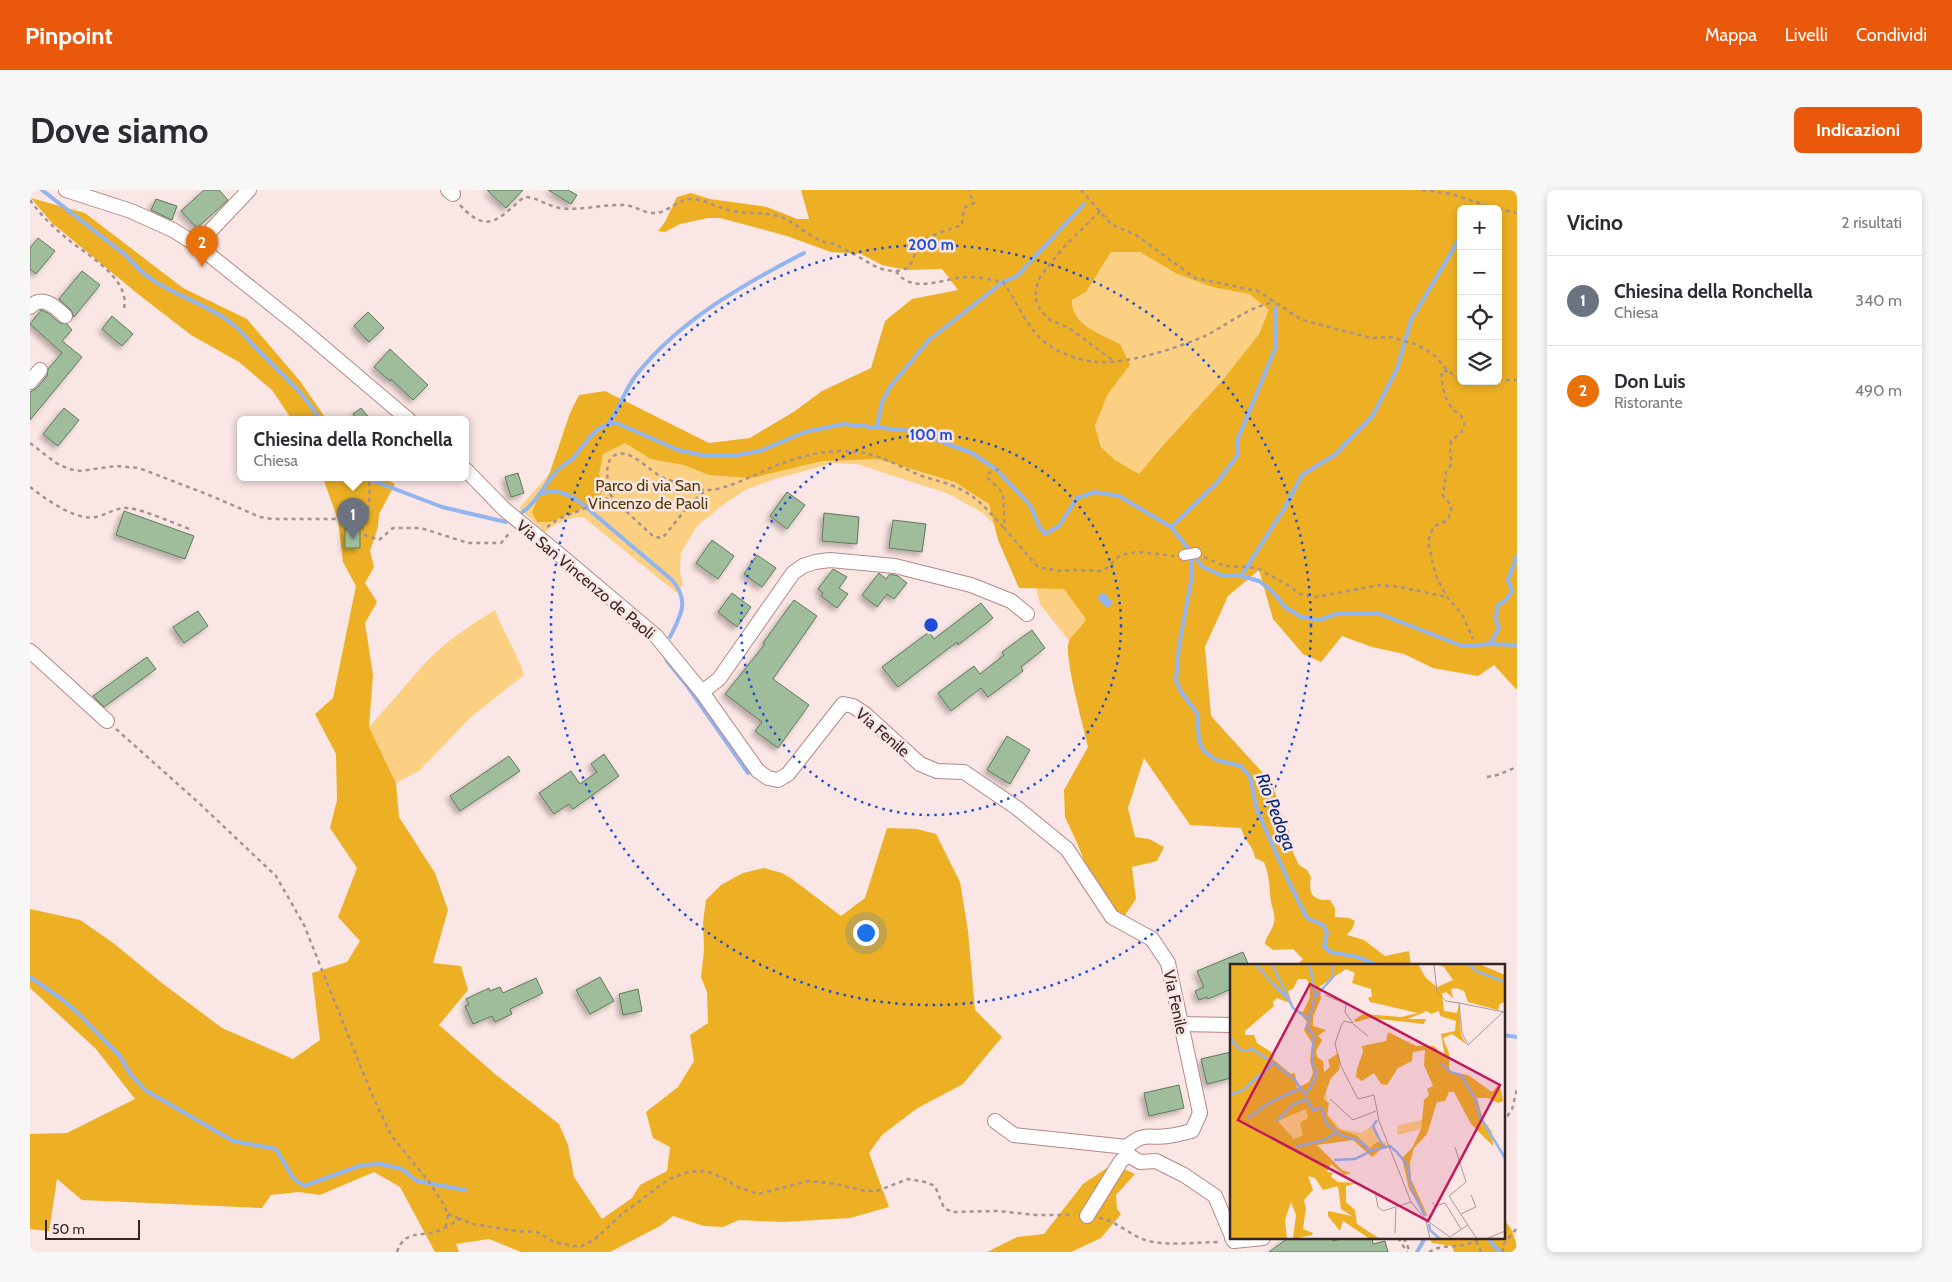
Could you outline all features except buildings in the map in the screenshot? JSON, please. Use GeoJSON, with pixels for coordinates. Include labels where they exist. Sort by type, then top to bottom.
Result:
{"type":"FeatureCollection","features":[{"type":"Feature","properties":{"kind":"street"},"geometry":{"type":"LineString","coordinates":[[66,190],[131,211],[173,230],[197,245],[296,324],[403,416]]}},
{"type":"Feature","properties":{"kind":"street"},"geometry":{"type":"LineString","coordinates":[[197,245],[249,190]]}},
{"type":"Feature","properties":{"kind":"street"},"geometry":{"type":"LineString","coordinates":[[30,306],[38,301],[43,301],[65,316]]}},
{"type":"Feature","properties":{"kind":"street"},"geometry":{"type":"LineString","coordinates":[[30,382],[40,370]]}},
{"type":"Feature","properties":{"kind":"street","name":"Via San Vincenzo de Paoli"},"geometry":{"type":"LineString","coordinates":[[469,473],[507,512],[560,554],[656,636],[702,692],[758,771],[768,778],[778,780],[788,774],[843,704]]}},
{"type":"Feature","properties":{"kind":"street"},"geometry":{"type":"LineString","coordinates":[[1184,555],[1196,553]]}},
{"type":"Feature","properties":{"kind":"street"},"geometry":{"type":"LineString","coordinates":[[702,692],[720,679],[793,573],[803,566],[815,562],[830,560],[904,568],[972,585],[1011,601],[1028,614]]}},
{"type":"Feature","properties":{"kind":"street"},"geometry":{"type":"LineString","coordinates":[[30,651],[107,722]]}},
{"type":"Feature","properties":{"kind":"street","name":"Via Fenile"},"geometry":{"type":"LineString","coordinates":[[843,704],[854,706],[865,714],[920,764],[937,771],[964,772],[1017,808],[1067,849],[1112,917],[1152,939],[1168,964],[1200,1113],[1192,1131],[1166,1136],[1150,1135],[1135,1139],[1128,1151]]}},
{"type":"Feature","properties":{"kind":"street"},"geometry":{"type":"LineString","coordinates":[[1181,1024],[1230,1025]]}},
{"type":"Feature","properties":{"kind":"street"},"geometry":{"type":"LineString","coordinates":[[995,1121],[1014,1134],[1128,1151],[1140,1162],[1156,1161],[1184,1175],[1215,1196],[1230,1233]]}},
{"type":"Feature","properties":{"kind":"street"},"geometry":{"type":"LineString","coordinates":[[1087,1216],[1128,1151]]}},
{"type":"Feature","properties":{"kind":"path"},"geometry":{"type":"LineString","coordinates":[[450,192],[459,198],[460,206],[464,210],[484,223],[498,220],[524,197],[532,197],[560,208],[584,209],[596,206],[627,205],[639,211],[651,213],[661,213],[690,198],[729,210],[765,213],[780,217],[824,242],[834,244],[876,267],[883,270],[896,271],[908,268],[912,264],[917,244],[938,233],[962,225],[964,208],[974,204],[968,190]]}},
{"type":"Feature","properties":{"kind":"path"},"geometry":{"type":"LineString","coordinates":[[1080,190],[1111,224],[1136,235],[1195,278],[1258,292],[1302,320],[1372,338],[1390,337],[1418,345],[1434,355],[1457,377]]}},
{"type":"Feature","properties":{"kind":"path"},"geometry":{"type":"LineString","coordinates":[[1422,190],[1452,194],[1485,205]]}},
{"type":"Feature","properties":{"kind":"path"},"geometry":{"type":"LineString","coordinates":[[30,200],[64,237],[112,275],[125,295],[126,304],[123,312]]}},
{"type":"Feature","properties":{"kind":"path"},"geometry":{"type":"LineString","coordinates":[[1502,210],[1517,213]]}},
{"type":"Feature","properties":{"kind":"path"},"geometry":{"type":"LineString","coordinates":[[1100,212],[1063,248],[1043,273],[1038,280],[1035,297],[1040,310],[1050,320],[1069,328],[1115,362]]}},
{"type":"Feature","properties":{"kind":"path"},"geometry":{"type":"LineString","coordinates":[[896,271],[901,280],[908,283],[928,284],[968,277],[1003,282],[1027,321],[1048,345],[1081,360],[1098,362],[1115,362],[1195,341],[1258,305],[1276,302]]}},
{"type":"Feature","properties":{"kind":"path"},"geometry":{"type":"LineString","coordinates":[[1448,370],[1442,370],[1441,384],[1452,408],[1462,417],[1465,424],[1463,432],[1451,441],[1450,454],[1452,463],[1446,472],[1442,496],[1452,506],[1448,520],[1433,527],[1428,542],[1436,576],[1447,597],[1462,614],[1473,639]]}},
{"type":"Feature","properties":{"kind":"path"},"geometry":{"type":"LineString","coordinates":[[1502,380],[1517,380]]}},
{"type":"Feature","properties":{"kind":"path"},"geometry":{"type":"LineString","coordinates":[[30,443],[56,463],[68,469],[80,472],[116,466],[138,468],[260,517],[272,519],[359,519],[366,513],[369,481]]}},
{"type":"Feature","properties":{"kind":"path"},"geometry":{"type":"LineString","coordinates":[[706,490],[662,478],[633,457],[620,453],[613,457],[607,468],[610,494],[615,502],[654,537],[662,538],[691,503],[706,490],[741,481],[770,467],[801,457],[839,450],[879,457],[917,474],[963,490],[978,500],[1038,566],[1052,571],[1100,571],[1107,568],[1119,556],[1130,552],[1172,556],[1184,555]]}},
{"type":"Feature","properties":{"kind":"path"},"geometry":{"type":"LineString","coordinates":[[999,469],[989,473],[988,477],[1003,494],[1005,529]]}},
{"type":"Feature","properties":{"kind":"path"},"geometry":{"type":"LineString","coordinates":[[30,487],[62,508],[86,518],[118,508],[132,508],[192,530]]}},
{"type":"Feature","properties":{"kind":"path"},"geometry":{"type":"LineString","coordinates":[[606,500],[610,494]]}},
{"type":"Feature","properties":{"kind":"path"},"geometry":{"type":"LineString","coordinates":[[535,536],[558,519],[606,500],[615,502]]}},
{"type":"Feature","properties":{"kind":"path"},"geometry":{"type":"LineString","coordinates":[[359,519],[365,535],[379,540],[393,528],[421,528],[468,543],[501,542],[520,522]]}},
{"type":"Feature","properties":{"kind":"path"},"geometry":{"type":"LineString","coordinates":[[1196,553],[1224,566],[1257,568],[1300,594],[1316,597],[1380,585],[1400,587],[1447,597]]}},
{"type":"Feature","properties":{"kind":"path"},"geometry":{"type":"LineString","coordinates":[[107,722],[199,803],[276,876],[304,925],[370,1090],[391,1135],[428,1182],[448,1214],[473,1224],[516,1232],[537,1232],[554,1242],[582,1246],[596,1239],[627,1210],[669,1179],[688,1172],[706,1171],[738,1187],[758,1194],[809,1181],[836,1184],[865,1191],[877,1191],[908,1179],[935,1186],[944,1208],[952,1212],[998,1212],[1036,1216],[1087,1216],[1105,1219],[1135,1236],[1151,1242],[1191,1243],[1230,1238]]}},
{"type":"Feature","properties":{"kind":"path"},"geometry":{"type":"LineString","coordinates":[[1486,777],[1497,775],[1517,766]]}},
{"type":"Feature","properties":{"kind":"path"},"geometry":{"type":"LineString","coordinates":[[1504,1121],[1512,1109],[1517,1089]]}},
{"type":"Feature","properties":{"kind":"path"},"geometry":{"type":"LineString","coordinates":[[446,1226],[448,1214]]}},
{"type":"Feature","properties":{"kind":"path"},"geometry":{"type":"LineString","coordinates":[[397,1252],[399,1245],[408,1237],[438,1230],[460,1219]]}},
{"type":"Feature","properties":{"kind":"path"},"geometry":{"type":"LineString","coordinates":[[1503,1252],[1502,1246],[1517,1228]]}},
{"type":"Feature","properties":{"kind":"path"},"geometry":{"type":"LineString","coordinates":[[1399,1240],[1408,1252]]}},
{"type":"Feature","properties":{"kind":"path"},"geometry":{"type":"LineString","coordinates":[[1429,1252],[1442,1246],[1460,1248],[1476,1241],[1481,1252]]}},
{"type":"Feature","properties":{"kind":"green space"},"geometry":{"type":"Polygon","coordinates":[[[1111,252],[1140,252],[1177,274],[1212,287],[1249,294],[1270,310],[1259,334],[1221,382],[1166,442],[1139,475],[1115,460],[1102,448],[1095,426],[1108,394],[1129,365],[1120,344],[1088,328],[1076,316],[1073,309],[1072,300],[1086,292],[1111,252]]]}},
{"type":"Feature","properties":{"kind":"green space","name":"Parco di via San Vincenzo de Paoli"},"geometry":{"type":"Polygon","coordinates":[[[852,419],[1104,547],[1078,652],[1040,604],[1032,571],[1003,533],[983,513],[949,494],[857,464],[833,463],[775,479],[747,489],[724,504],[697,526],[681,553],[680,571],[683,584],[677,593],[583,517],[563,521],[545,532],[519,508],[592,426],[712,452],[852,419]]]}},
{"type":"Feature","properties":{"kind":"green space"},"geometry":{"type":"Polygon","coordinates":[[[495,610],[524,675],[471,717],[419,771],[396,783],[369,727],[435,653],[460,633],[495,610]]]}},
{"type":"Feature","properties":{"kind":"shaded area"},"geometry":{"type":"Polygon","coordinates":[[[801,190],[1517,190],[1517,690],[1494,665],[1478,676],[1433,668],[1404,654],[1372,647],[1342,636],[1321,662],[1303,654],[1273,619],[1259,570],[1228,596],[1205,647],[1211,716],[1272,783],[1290,834],[1289,841],[1295,857],[1299,865],[1307,870],[1311,877],[1311,892],[1319,899],[1330,900],[1335,908],[1335,917],[1349,918],[1355,921],[1347,935],[1364,940],[1385,956],[1409,951],[1411,964],[1298,964],[1303,959],[1293,949],[1273,950],[1265,944],[1275,916],[1264,862],[1255,858],[1253,850],[1241,828],[1190,825],[1144,758],[1128,808],[1135,837],[1149,839],[1164,847],[1157,861],[1132,867],[1136,899],[1123,918],[1092,882],[1065,817],[1064,790],[1088,747],[1071,676],[1068,649],[1069,641],[1086,619],[1064,589],[1019,588],[998,540],[989,504],[955,482],[879,459],[822,461],[752,478],[709,475],[684,465],[651,459],[625,443],[603,454],[599,474],[604,488],[596,503],[550,522],[537,522],[532,512],[550,472],[570,413],[579,395],[605,391],[709,443],[750,438],[795,411],[822,391],[871,368],[885,321],[912,299],[958,290],[942,269],[907,270],[882,265],[861,254],[831,252],[787,236],[720,218],[708,218],[680,224],[665,232],[658,231],[665,222],[677,197],[691,193],[710,199],[767,207],[797,219],[809,219],[801,190]],[[1111,252],[1086,292],[1072,300],[1076,316],[1088,328],[1120,344],[1130,365],[1108,394],[1095,426],[1101,447],[1115,460],[1139,474],[1221,382],[1259,334],[1269,310],[1249,294],[1212,287],[1177,274],[1140,252],[1111,252]]]}},
{"type":"Feature","properties":{"kind":"shaded area"},"geometry":{"type":"Polygon","coordinates":[[[31,198],[85,213],[183,288],[247,319],[300,381],[324,416],[289,416],[272,390],[239,362],[191,335],[52,223],[31,198]]]}},
{"type":"Feature","properties":{"kind":"shaded area"},"geometry":{"type":"Polygon","coordinates":[[[324,481],[390,481],[395,484],[379,514],[378,527],[370,551],[374,567],[365,583],[377,602],[365,623],[373,675],[369,727],[396,783],[399,817],[435,873],[448,910],[433,963],[461,966],[468,990],[439,1025],[495,1074],[559,1124],[568,1145],[574,1177],[602,1219],[632,1198],[640,1185],[667,1171],[670,1147],[653,1138],[646,1112],[678,1087],[694,1061],[690,1035],[708,1023],[707,992],[701,977],[704,950],[703,922],[706,900],[721,885],[743,873],[764,868],[782,873],[792,879],[841,916],[865,898],[887,828],[917,829],[936,834],[960,882],[968,931],[975,1010],[1002,1037],[963,1084],[916,1109],[882,1135],[869,1153],[889,1207],[850,1218],[783,1222],[739,1220],[723,1227],[704,1226],[673,1216],[660,1226],[610,1252],[521,1252],[489,1239],[456,1244],[459,1252],[435,1252],[400,1187],[374,1172],[320,1195],[299,1192],[271,1195],[262,1208],[82,1200],[57,1179],[49,1231],[30,1229],[30,1134],[67,1133],[135,1099],[96,1049],[30,988],[30,909],[80,920],[112,942],[162,983],[222,1028],[293,1059],[320,1040],[312,973],[347,962],[360,941],[338,917],[357,868],[330,828],[337,800],[336,754],[315,714],[333,698],[356,586],[343,562],[338,520],[324,481]]]}},
{"type":"Feature","properties":{"kind":"shaded area"},"geometry":{"type":"Polygon","coordinates":[[[1113,1164],[1135,1174],[1116,1195],[1117,1209],[1121,1214],[1101,1238],[1071,1252],[987,1252],[1017,1237],[1044,1234],[1083,1184],[1113,1164]]]}},
{"type":"Feature","properties":{"kind":"shaded area"},"geometry":{"type":"Polygon","coordinates":[[[1504,1221],[1513,1234],[1517,1252],[1454,1252],[1452,1246],[1432,1243],[1430,1240],[1504,1240],[1504,1221]]]}},
{"type":"Feature","properties":{"kind":"water"},"geometry":{"type":"Polygon","coordinates":[[[1103,592],[1113,603],[1107,608],[1097,598],[1103,592]]]}},
{"type":"Feature","properties":{"kind":"waterway"},"geometry":{"type":"LineString","coordinates":[[42,190],[128,257],[138,269],[150,278],[204,306],[234,325],[300,393],[318,416]]}},
{"type":"Feature","properties":{"kind":"waterway"},"geometry":{"type":"LineString","coordinates":[[877,426],[882,402],[890,387],[929,340],[1003,282],[1017,276],[1084,204]]}},
{"type":"Feature","properties":{"kind":"waterway"},"geometry":{"type":"LineString","coordinates":[[1241,576],[1284,509],[1302,475],[1336,454],[1373,415],[1397,369],[1411,320],[1457,243]]}},
{"type":"Feature","properties":{"kind":"waterway"},"geometry":{"type":"LineString","coordinates":[[609,423],[637,374],[673,337],[714,305],[759,277],[804,253]]}},
{"type":"Feature","properties":{"kind":"waterway"},"geometry":{"type":"LineString","coordinates":[[1171,527],[1217,483],[1237,456],[1237,441],[1275,349],[1275,308]]}},
{"type":"Feature","properties":{"kind":"waterway"},"geometry":{"type":"LineString","coordinates":[[516,516],[530,506],[554,474],[572,459],[597,430],[610,424],[619,424],[678,450],[706,456],[732,456],[760,451],[805,432],[843,424],[912,431],[972,453],[997,470],[1030,505],[1039,526],[1045,534],[1059,526],[1077,498],[1095,492],[1119,496],[1171,527],[1203,567],[1223,576],[1241,576],[1259,581],[1272,591],[1285,607],[1301,617],[1319,620],[1336,614],[1380,614],[1462,646],[1517,645]]}},
{"type":"Feature","properties":{"kind":"waterway"},"geometry":{"type":"LineString","coordinates":[[374,481],[442,507],[506,522],[510,519]]}},
{"type":"Feature","properties":{"kind":"waterway"},"geometry":{"type":"LineString","coordinates":[[540,494],[561,493],[580,502],[672,580],[681,595],[682,608],[670,637]]}},
{"type":"Feature","properties":{"kind":"waterway","name":"Rio Pedoga"},"geometry":{"type":"LineString","coordinates":[[1192,556],[1192,576],[1179,646],[1176,680],[1181,692],[1197,713],[1199,741],[1204,751],[1216,760],[1241,766],[1250,777],[1257,810],[1288,880],[1307,918],[1323,925],[1327,933],[1324,946],[1330,952],[1358,957],[1374,964]]}},
{"type":"Feature","properties":{"kind":"waterway"},"geometry":{"type":"LineString","coordinates":[[1490,644],[1499,628],[1496,620],[1497,606],[1506,600],[1512,591],[1508,580],[1517,556]]}},
{"type":"Feature","properties":{"kind":"waterway"},"geometry":{"type":"LineString","coordinates":[[664,653],[667,661],[688,687],[748,773]]}},
{"type":"Feature","properties":{"kind":"waterway"},"geometry":{"type":"LineString","coordinates":[[30,977],[63,1000],[79,1014],[120,1056],[131,1075],[145,1090],[233,1141],[276,1149],[293,1178],[304,1186],[362,1165],[381,1164],[402,1169],[417,1181],[465,1190]]}},
{"type":"Feature","properties":{"kind":"waterway"},"geometry":{"type":"LineString","coordinates":[[1504,1035],[1517,1037]]}},
{"type":"Feature","properties":{"kind":"waterway"},"geometry":{"type":"LineString","coordinates":[[1417,1252],[1424,1240]]}},
{"type":"Feature","properties":{"kind":"waterway","name":"Rio Pedoga"},"geometry":{"type":"LineString","coordinates":[[1490,1240],[1499,1252]]}},
{"type":"Feature","properties":{"kind":"place","name":"Don Luis"},"geometry":{"type":"Point","coordinates":[202,267]}},
{"type":"Feature","properties":{"kind":"place","name":"Chiesina della Ronchella"},"geometry":{"type":"Point","coordinates":[353,539]}}]}
